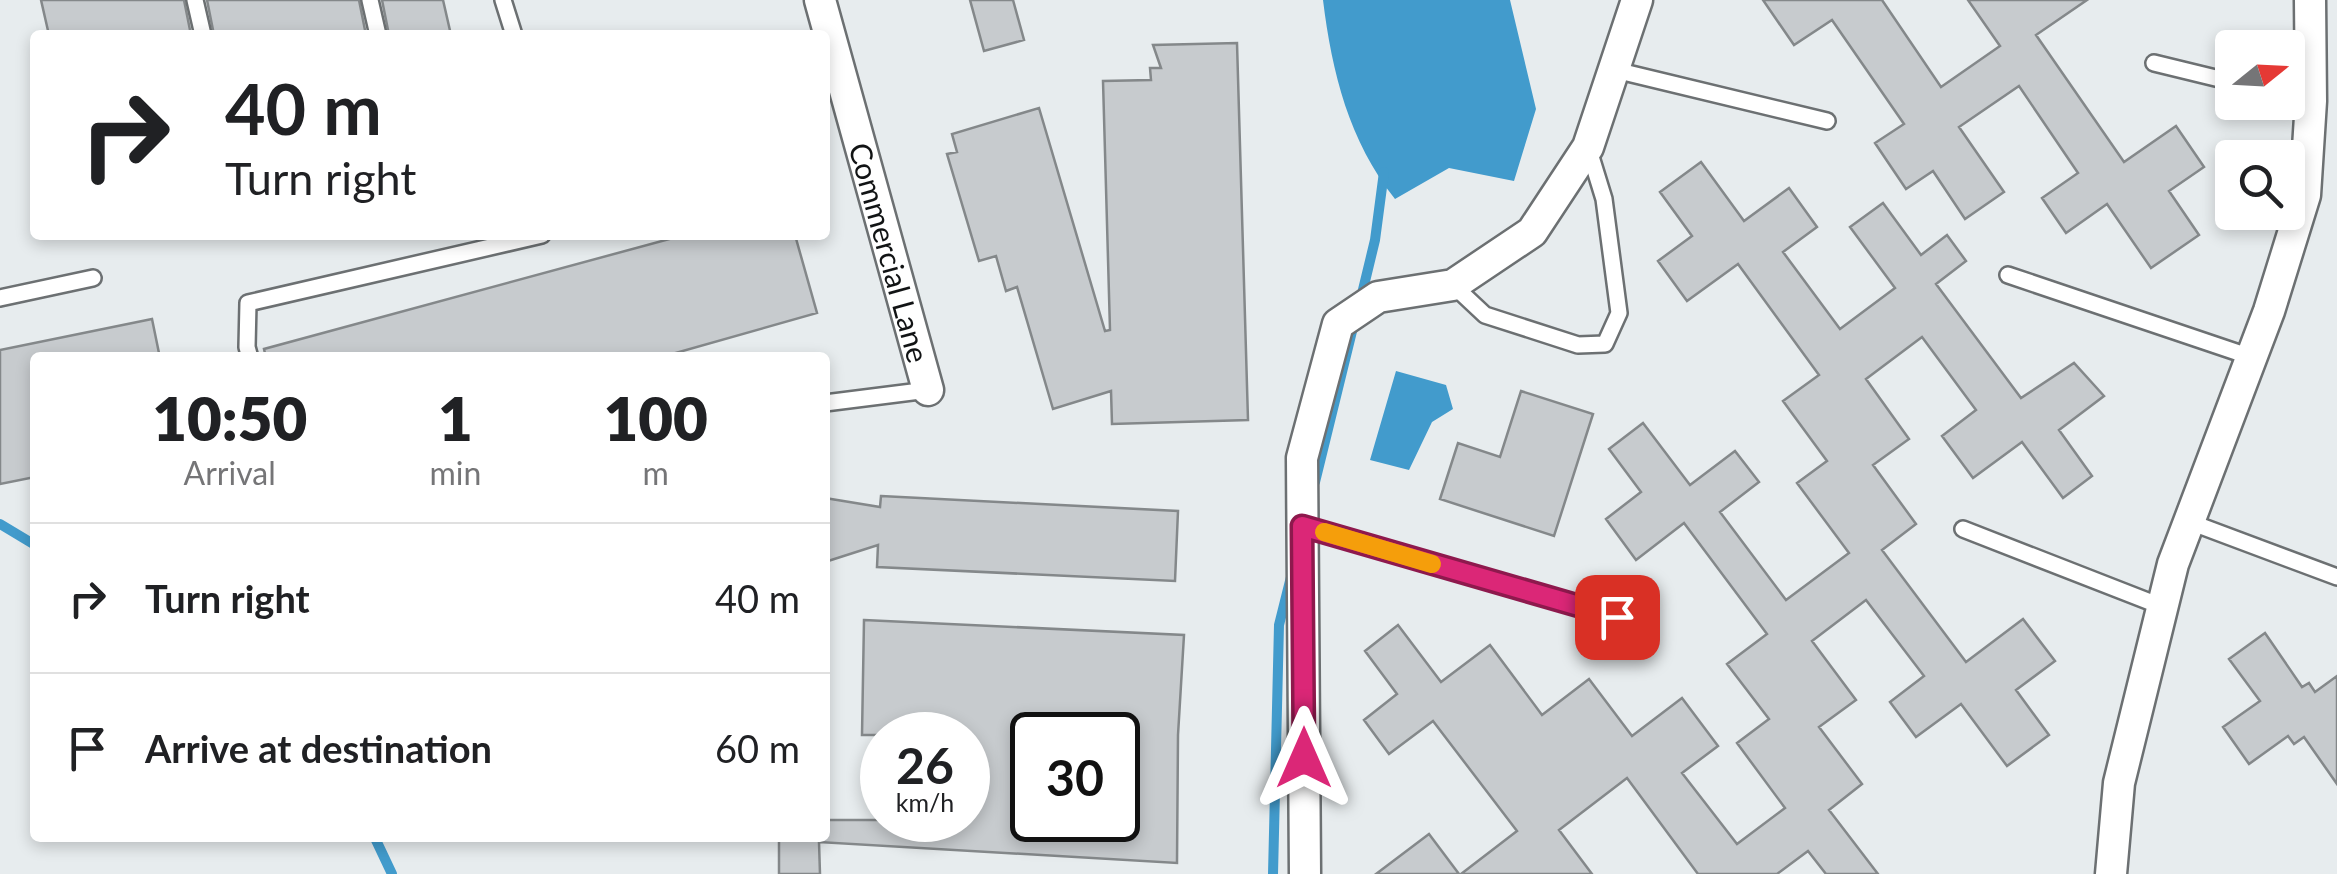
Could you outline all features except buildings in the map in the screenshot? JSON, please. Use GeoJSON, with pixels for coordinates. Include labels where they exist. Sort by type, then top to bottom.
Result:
{"type":"FeatureCollection","features":[{"type":"Feature","properties":{"kind":"street","name":"Commercial Lane"},"geometry":{"type":"LineString","coordinates":[[820,0],[828,30]]}},
{"type":"Feature","properties":{"kind":"street"},"geometry":{"type":"LineString","coordinates":[[1305,874],[1302,458],[1338,324],[1378,298],[1453,285],[1532,232],[1588,147],[1637,0]]}},
{"type":"Feature","properties":{"kind":"street"},"geometry":{"type":"LineString","coordinates":[[2111,874],[2119,784],[2173,564],[2251,357],[2305,195],[2310,0]]}},
{"type":"Feature","properties":{"kind":"street","name":"Commercial Lane"},"geometry":{"type":"LineString","coordinates":[[830,36],[928,390]]}},
{"type":"Feature","properties":{"kind":"lane"},"geometry":{"type":"LineString","coordinates":[[195,0],[202,30]]}},
{"type":"Feature","properties":{"kind":"lane"},"geometry":{"type":"LineString","coordinates":[[370,0],[377,30]]}},
{"type":"Feature","properties":{"kind":"lane"},"geometry":{"type":"LineString","coordinates":[[503,0],[512,30]]}},
{"type":"Feature","properties":{"kind":"lane"},"geometry":{"type":"LineString","coordinates":[[2154,63],[2215,78]]}},
{"type":"Feature","properties":{"kind":"lane"},"geometry":{"type":"LineString","coordinates":[[1615,70],[1826,121]]}},
{"type":"Feature","properties":{"kind":"lane"},"geometry":{"type":"LineString","coordinates":[[1453,285],[1485,314],[1578,346],[1604,344],[1619,313],[1604,198],[1588,147]]}},
{"type":"Feature","properties":{"kind":"lane"},"geometry":{"type":"LineString","coordinates":[[248,352],[248,303],[520,240]]}},
{"type":"Feature","properties":{"kind":"lane"},"geometry":{"type":"LineString","coordinates":[[2008,275],[2251,357]]}},
{"type":"Feature","properties":{"kind":"lane"},"geometry":{"type":"LineString","coordinates":[[0,298],[93,278]]}},
{"type":"Feature","properties":{"kind":"lane"},"geometry":{"type":"LineString","coordinates":[[830,402],[928,390]]}},
{"type":"Feature","properties":{"kind":"lane"},"geometry":{"type":"LineString","coordinates":[[2190,522],[2337,577]]}},
{"type":"Feature","properties":{"kind":"lane"},"geometry":{"type":"LineString","coordinates":[[1302,526],[1617,617]]}},
{"type":"Feature","properties":{"kind":"lane"},"geometry":{"type":"LineString","coordinates":[[1963,529],[2163,606]]}},
{"type":"Feature","properties":{"kind":"water"},"geometry":{"type":"Polygon","coordinates":[[[1323,0],[1510,0],[1536,109],[1514,181],[1449,168],[1395,199],[1354,130],[1338,80],[1323,0]]]}},
{"type":"Feature","properties":{"kind":"water"},"geometry":{"type":"Polygon","coordinates":[[[1396,371],[1446,385],[1453,409],[1432,422],[1409,470],[1370,460],[1396,371]]]}},
{"type":"Feature","properties":{"kind":"waterway"},"geometry":{"type":"LineString","coordinates":[[1361,298],[1375,240],[1384,172]]}},
{"type":"Feature","properties":{"kind":"waterway"},"geometry":{"type":"LineString","coordinates":[[1315,482],[1355,319]]}},
{"type":"Feature","properties":{"kind":"waterway"},"geometry":{"type":"LineString","coordinates":[[0,524],[30,542]]}},
{"type":"Feature","properties":{"kind":"waterway"},"geometry":{"type":"LineString","coordinates":[[1273,874],[1279,625],[1291,577]]}},
{"type":"Feature","properties":{"kind":"waterway"},"geometry":{"type":"LineString","coordinates":[[377,842],[392,874]]}},
{"type":"Feature","properties":{"kind":"slow traffic"},"geometry":{"type":"LineString","coordinates":[[1324,532],[1432,564]]}},
{"type":"Feature","properties":{"kind":"route"},"geometry":{"type":"LineString","coordinates":[[1304,758],[1302,526],[1617,617]]}}]}
